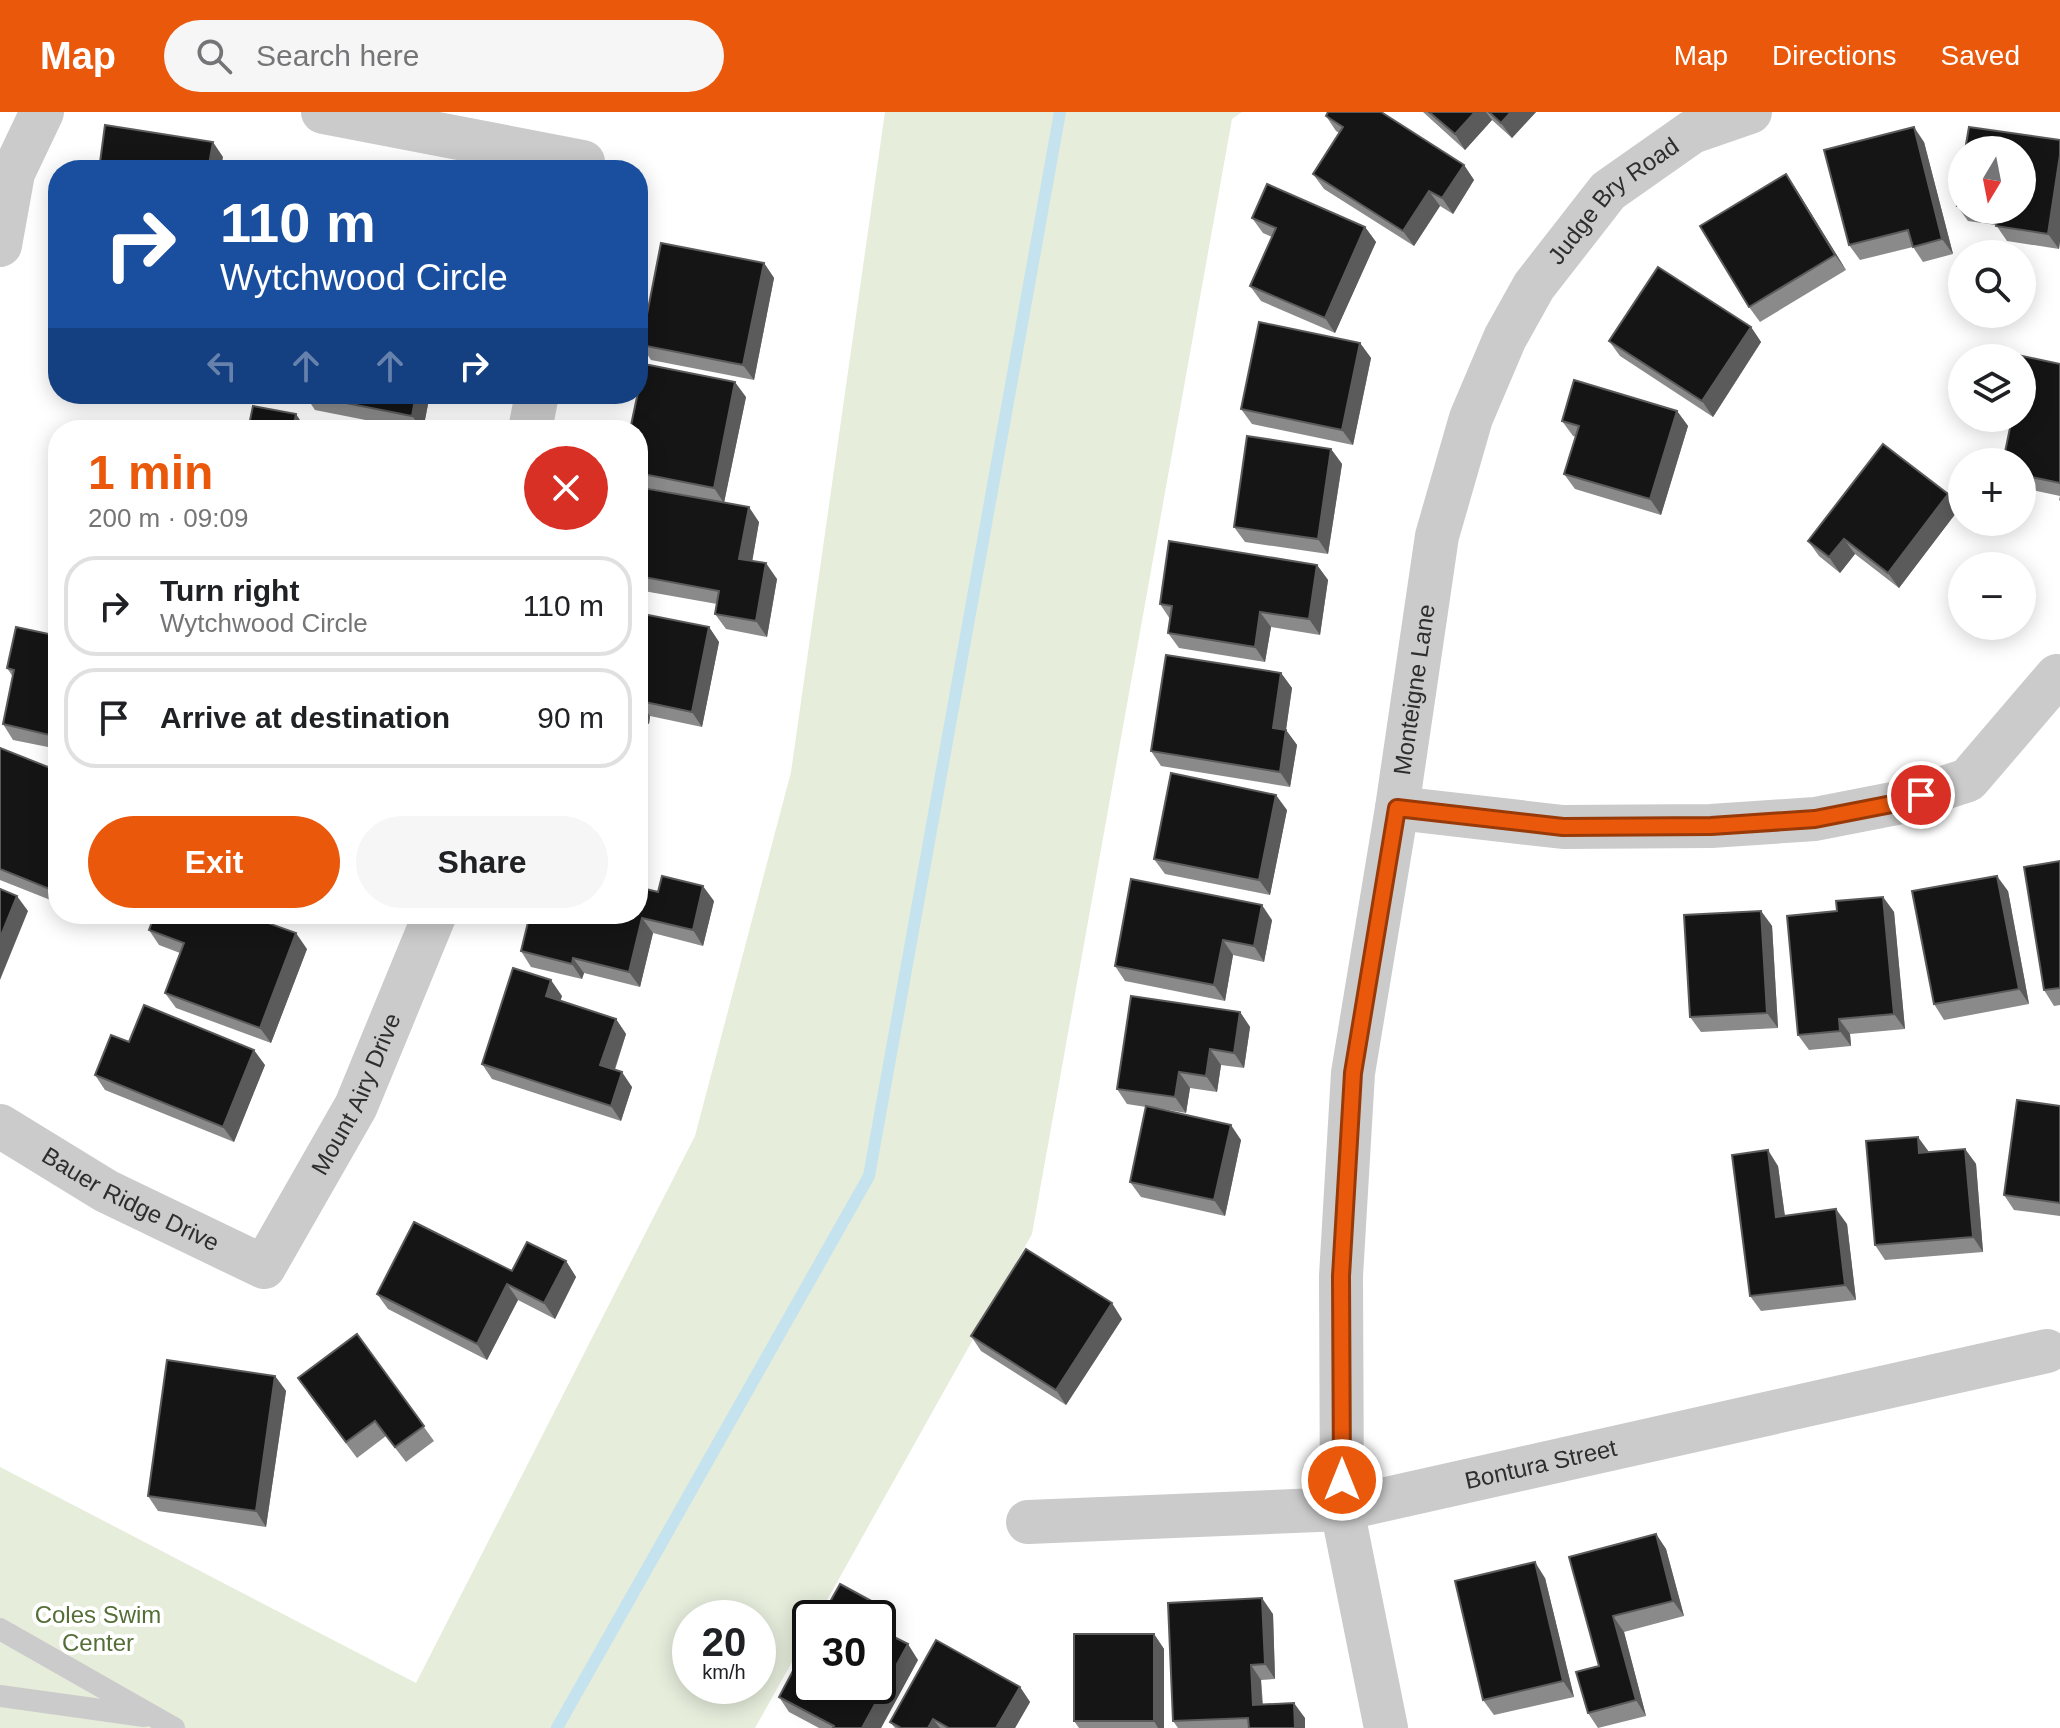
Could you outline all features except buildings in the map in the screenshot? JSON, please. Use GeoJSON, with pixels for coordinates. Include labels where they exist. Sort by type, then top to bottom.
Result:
{"type":"FeatureCollection","features":[{"type":"Feature","properties":{"kind":"street"},"geometry":{"type":"LineString","coordinates":[[0,245],[13,173],[42,112]]}},
{"type":"Feature","properties":{"kind":"street"},"geometry":{"type":"LineString","coordinates":[[323,112],[554,160]]}},
{"type":"Feature","properties":{"kind":"street","name":"Judge Bry Road"},"geometry":{"type":"LineString","coordinates":[[1534,286],[1608,191],[1692,132],[1750,112]]}},
{"type":"Feature","properties":{"kind":"street","name":"Monteigne Lane"},"geometry":{"type":"LineString","coordinates":[[1386,1728],[1342,1509],[1341,1276],[1353,1073],[1397,808],[1437,536],[1471,418],[1505,338],[1534,286]]}},
{"type":"Feature","properties":{"kind":"street"},"geometry":{"type":"LineString","coordinates":[[1397,808],[1563,827],[1711,826],[1815,819],[1897,803],[1968,780],[2057,676]]}},
{"type":"Feature","properties":{"kind":"street","name":"Mount Airy Drive"},"geometry":{"type":"LineString","coordinates":[[264,1267],[356,1106],[431,924]]}},
{"type":"Feature","properties":{"kind":"street","name":"Bauer Ridge Drive"},"geometry":{"type":"LineString","coordinates":[[0,1126],[106,1191],[264,1267]]}},
{"type":"Feature","properties":{"kind":"street","name":"Bontura Street"},"geometry":{"type":"LineString","coordinates":[[1028,1522],[1342,1509],[2047,1351]]}},
{"type":"Feature","properties":{"kind":"lane"},"geometry":{"type":"LineString","coordinates":[[0,1629],[166,1723]]}},
{"type":"Feature","properties":{"kind":"lane"},"geometry":{"type":"LineString","coordinates":[[0,1696],[166,1723]]}},
{"type":"Feature","properties":{"kind":"green space","name":"Coles Swim Center"},"geometry":{"type":"Polygon","coordinates":[[[885,112],[1242,112],[1232,119],[1032,1234],[827,1600],[792,1600],[792,1662],[776,1691],[776,1600],[672,1600],[672,1704],[768,1704],[755,1728],[0,1728],[0,1467],[416,1683],[695,1136],[791,772],[885,112]]]}},
{"type":"Feature","properties":{"kind":"waterway"},"geometry":{"type":"LineString","coordinates":[[557,1728],[869,1176],[1060,112]]}},
{"type":"Feature","properties":{"kind":"route"},"geometry":{"type":"LineString","coordinates":[[1342,1480],[1341,1276],[1353,1073],[1397,808],[1563,827],[1711,826],[1815,819],[1897,803],[1921,795]]}}]}
